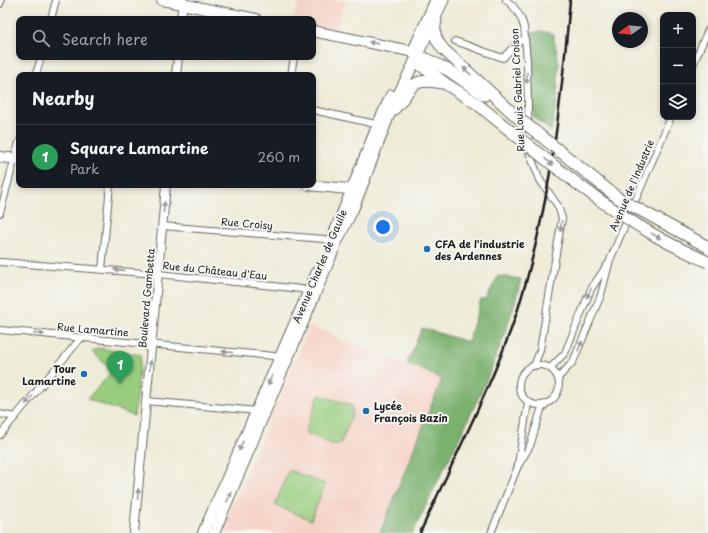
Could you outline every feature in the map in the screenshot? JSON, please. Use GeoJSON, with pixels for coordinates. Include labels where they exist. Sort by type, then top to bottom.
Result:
{"type":"FeatureCollection","features":[{"type":"Feature","properties":{"kind":"highway"},"geometry":{"type":"LineString","coordinates":[[436,20],[434,32],[436,41],[516,116],[618,198],[708,247]]}},
{"type":"Feature","properties":{"kind":"highway"},"geometry":{"type":"LineString","coordinates":[[415,56],[446,84],[476,102],[571,180],[614,210],[657,237],[708,262]]}},
{"type":"Feature","properties":{"kind":"highway"},"geometry":{"type":"LineString","coordinates":[[415,56],[448,70],[516,116]]}},
{"type":"Feature","properties":{"kind":"highway"},"geometry":{"type":"LineString","coordinates":[[392,111],[398,106],[410,88],[415,84],[431,81],[446,84]]}},
{"type":"Feature","properties":{"kind":"main road"},"geometry":{"type":"LineString","coordinates":[[162,0],[183,2],[243,16]]}},
{"type":"Feature","properties":{"kind":"main road","name":"Avenue Charles de Gaulle"},"geometry":{"type":"LineString","coordinates":[[382,125],[392,111],[415,56],[435,0]]}},
{"type":"Feature","properties":{"kind":"main road","name":"Avenue Charles de Gaulle"},"geometry":{"type":"LineString","coordinates":[[214,533],[279,359],[330,242],[356,190],[382,125],[415,56],[436,20],[444,0]]}},
{"type":"Feature","properties":{"kind":"main road"},"geometry":{"type":"LineString","coordinates":[[316,32],[415,56]]}},
{"type":"Feature","properties":{"kind":"main road"},"geometry":{"type":"LineString","coordinates":[[0,158],[16,159]]}},
{"type":"Feature","properties":{"kind":"main road"},"geometry":{"type":"LineString","coordinates":[[316,186],[356,190]]}},
{"type":"Feature","properties":{"kind":"main road","name":"Avenue Charles de Gaulle"},"geometry":{"type":"LineString","coordinates":[[203,533],[354,207],[356,190]]}},
{"type":"Feature","properties":{"kind":"street"},"geometry":{"type":"LineString","coordinates":[[0,4],[1,0]]}},
{"type":"Feature","properties":{"kind":"street"},"geometry":{"type":"LineString","coordinates":[[52,16],[56,0]]}},
{"type":"Feature","properties":{"kind":"street","name":"Rue Louis Gabriel Croison"},"geometry":{"type":"LineString","coordinates":[[506,0],[514,6],[522,18],[525,39],[529,152],[537,176],[558,206],[562,218],[540,350],[534,366]]}},
{"type":"Feature","properties":{"kind":"street"},"geometry":{"type":"LineString","coordinates":[[181,16],[183,2]]}},
{"type":"Feature","properties":{"kind":"street"},"geometry":{"type":"LineString","coordinates":[[696,58],[708,30]]}},
{"type":"Feature","properties":{"kind":"street"},"geometry":{"type":"LineString","coordinates":[[455,41],[503,58],[518,42],[525,39]]}},
{"type":"Feature","properties":{"kind":"street"},"geometry":{"type":"LineString","coordinates":[[37,72],[40,60]]}},
{"type":"Feature","properties":{"kind":"street"},"geometry":{"type":"LineString","coordinates":[[176,72],[178,60]]}},
{"type":"Feature","properties":{"kind":"street"},"geometry":{"type":"LineString","coordinates":[[292,72],[294,60]]}},
{"type":"Feature","properties":{"kind":"street"},"geometry":{"type":"LineString","coordinates":[[316,111],[382,125]]}},
{"type":"Feature","properties":{"kind":"street","name":"Avenue de l'Industrie"},"geometry":{"type":"LineString","coordinates":[[558,378],[573,362],[601,295],[610,260],[670,120]]}},
{"type":"Feature","properties":{"kind":"street"},"geometry":{"type":"LineString","coordinates":[[0,213],[16,162]]}},
{"type":"Feature","properties":{"kind":"street"},"geometry":{"type":"LineString","coordinates":[[102,269],[110,188]]}},
{"type":"Feature","properties":{"kind":"street","name":"Boulevard Gambetta"},"geometry":{"type":"LineString","coordinates":[[134,533],[166,188]]}},
{"type":"Feature","properties":{"kind":"street","name":"Rue Croisy"},"geometry":{"type":"LineString","coordinates":[[162,226],[324,239],[330,242]]}},
{"type":"Feature","properties":{"kind":"street","name":"Avenue de l'Industrie"},"geometry":{"type":"LineString","coordinates":[[550,368],[565,353],[591,289],[610,260]]}},
{"type":"Feature","properties":{"kind":"street","name":"Rue du Château d'Eau"},"geometry":{"type":"LineString","coordinates":[[0,262],[158,274],[301,289],[308,292]]}},
{"type":"Feature","properties":{"kind":"street","name":"Rue Lamartine"},"geometry":{"type":"LineString","coordinates":[[0,330],[274,356],[279,359]]}},
{"type":"Feature","properties":{"kind":"street"},"geometry":{"type":"LineString","coordinates":[[0,435],[81,338]]}},
{"type":"Feature","properties":{"kind":"street"},"geometry":{"type":"LineString","coordinates":[[491,533],[518,466],[530,446],[542,410],[545,405],[558,393],[558,378],[550,368],[534,366],[523,373],[519,385],[523,398],[528,403],[534,405],[545,405]]}},
{"type":"Feature","properties":{"kind":"street"},"geometry":{"type":"LineString","coordinates":[[146,401],[260,412]]}},
{"type":"Feature","properties":{"kind":"street"},"geometry":{"type":"LineString","coordinates":[[518,466],[528,403]]}},
{"type":"Feature","properties":{"kind":"street"},"geometry":{"type":"LineString","coordinates":[[0,414],[15,417]]}},
{"type":"Feature","properties":{"kind":"shaded area"},"geometry":{"type":"Polygon","coordinates":[[[300,0],[346,0],[336,29],[316,25],[316,16],[295,16],[300,0]]]}},
{"type":"Feature","properties":{"kind":"shaded area","name":"Lycée François Bazin"},"geometry":{"type":"Polygon","coordinates":[[[310,326],[469,389],[398,533],[221,533],[310,326]]]}},
{"type":"Feature","properties":{"kind":"green space"},"geometry":{"type":"Polygon","coordinates":[[[541,31],[553,34],[559,64],[557,102],[551,131],[534,118],[532,107],[530,33],[541,31]]]}},
{"type":"Feature","properties":{"kind":"green space"},"geometry":{"type":"Polygon","coordinates":[[[498,276],[521,279],[501,345],[488,377],[413,533],[380,533],[442,379],[407,363],[422,328],[468,342],[481,300],[486,300],[498,276]]]}},
{"type":"Feature","properties":{"kind":"green space"},"geometry":{"type":"Polygon","coordinates":[[[98,348],[141,355],[134,416],[87,399],[113,371],[92,352],[98,348]]]}},
{"type":"Feature","properties":{"kind":"green space"},"geometry":{"type":"Polygon","coordinates":[[[319,395],[351,405],[353,412],[341,443],[333,445],[305,432],[319,395]]]}},
{"type":"Feature","properties":{"kind":"green space"},"geometry":{"type":"Polygon","coordinates":[[[289,470],[325,484],[311,520],[275,505],[289,470]]]}},
{"type":"Feature","properties":{"kind":"railway"},"geometry":{"type":"LineString","coordinates":[[420,533],[497,366],[518,309],[529,271],[553,156],[563,78],[570,0]]}},
{"type":"Feature","properties":{"kind":"place","name":"CFA de l'industrie des Ardennes"},"geometry":{"type":"Point","coordinates":[427,249]}},
{"type":"Feature","properties":{"kind":"place","name":"Tour Lamartine"},"geometry":{"type":"Point","coordinates":[84,374]}},
{"type":"Feature","properties":{"kind":"place","name":"Square Lamartine"},"geometry":{"type":"Point","coordinates":[120,384]}},
{"type":"Feature","properties":{"kind":"place","name":"Lycée François Bazin"},"geometry":{"type":"Point","coordinates":[366,411]}}]}
